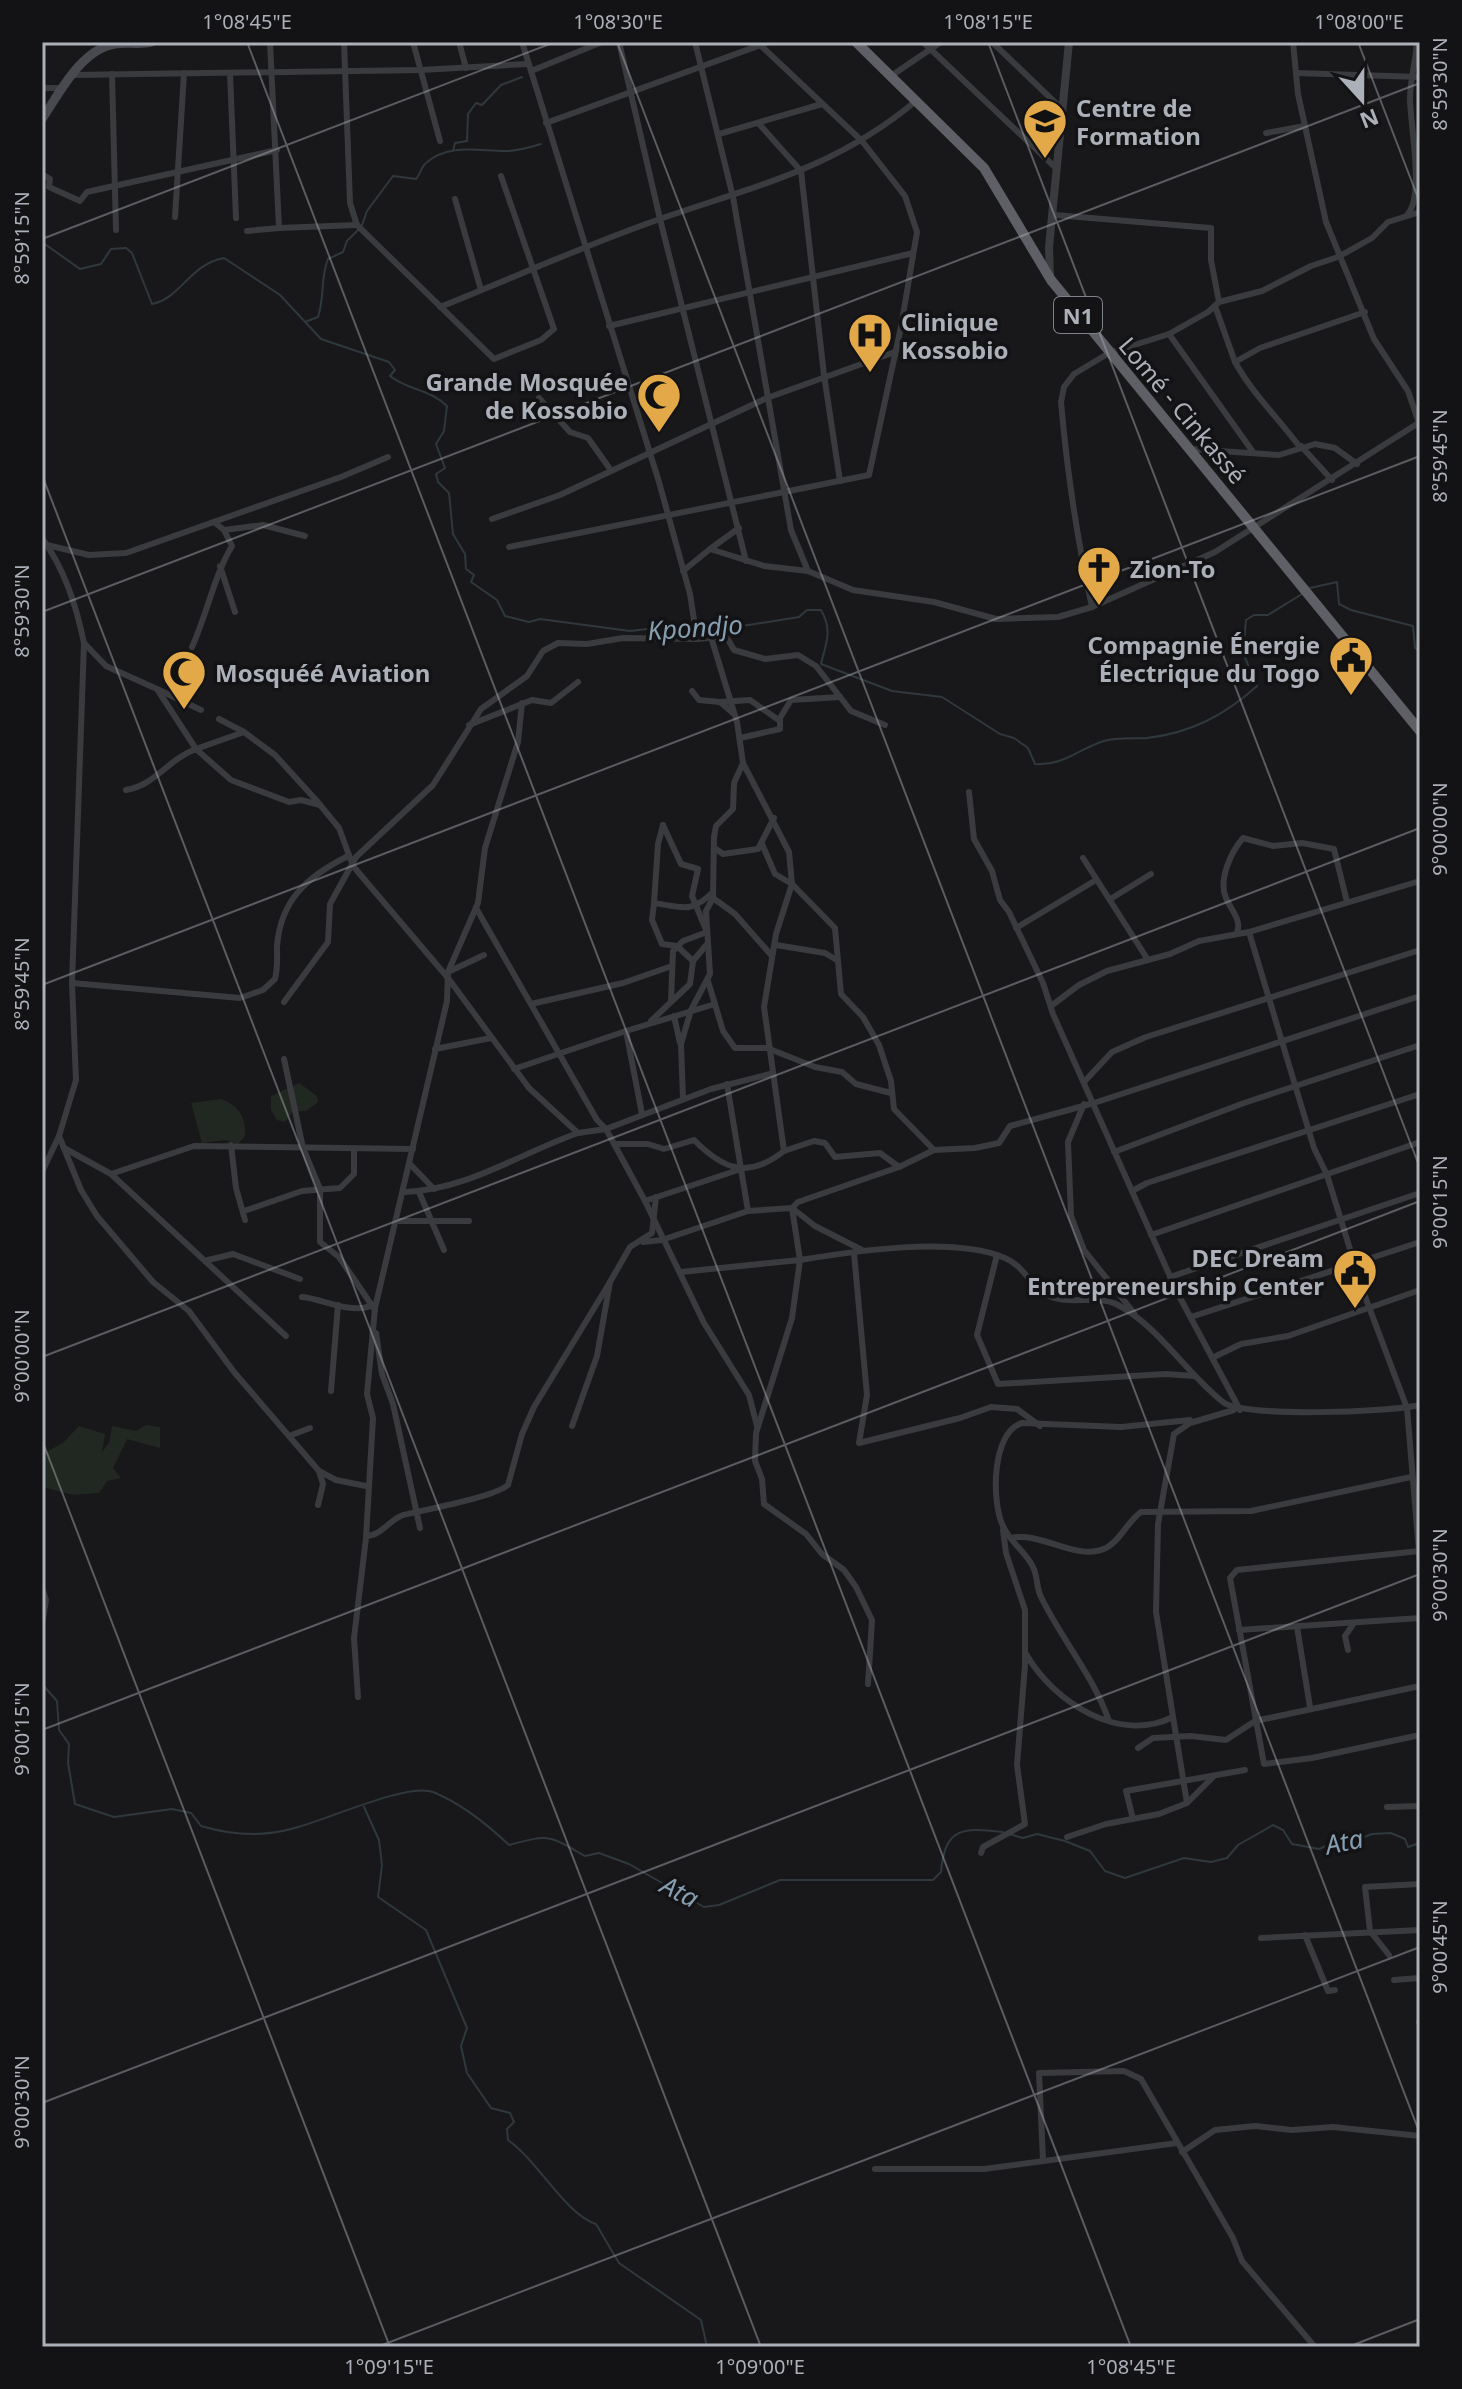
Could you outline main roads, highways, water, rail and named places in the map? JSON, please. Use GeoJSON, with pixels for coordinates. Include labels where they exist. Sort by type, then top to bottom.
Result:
{"type":"FeatureCollection","features":[{"type":"Feature","properties":{"kind":"highway","name":"Lomé - Cinkassé"},"geometry":{"type":"LineString","coordinates":[[856,42],[990,176],[1051,280],[1420,731]]}},
{"type":"Feature","properties":{"kind":"main road"},"geometry":{"type":"LineString","coordinates":[[42,119],[72,75],[110,44],[152,42]]}},
{"type":"Feature","properties":{"kind":"waterway"},"geometry":{"type":"LineString","coordinates":[[453,151],[455,143],[467,141],[468,114],[476,103],[482,105],[501,85],[522,77]]}},
{"type":"Feature","properties":{"kind":"waterway"},"geometry":{"type":"LineString","coordinates":[[362,225],[367,211],[393,176],[416,179],[424,165],[435,156],[455,150],[509,151],[541,144]]}},
{"type":"Feature","properties":{"kind":"waterway"},"geometry":{"type":"LineString","coordinates":[[305,322],[318,317],[328,259],[343,252],[347,241],[358,230]]}},
{"type":"Feature","properties":{"kind":"waterway","name":"Kpondjo"},"geometry":{"type":"LineString","coordinates":[[42,242],[80,269],[101,264],[111,249],[126,248],[132,253],[152,304],[170,296],[202,267],[224,258],[280,295],[321,339],[389,362],[395,370],[390,376],[440,400],[447,406],[444,431],[436,444],[445,468],[436,474],[438,482],[449,493],[453,534],[465,554],[466,569],[474,575],[471,582],[497,600],[505,616],[529,622],[540,619],[630,631],[665,627],[730,628],[799,617],[807,610],[821,610],[828,631],[821,664],[892,691],[942,697],[1028,748],[1035,764],[1045,764],[1063,760],[1109,740],[1178,732],[1232,706],[1257,686],[1243,653],[1246,620],[1254,615],[1268,615],[1302,594]]}},
{"type":"Feature","properties":{"kind":"waterway","name":"Kpondjo"},"geometry":{"type":"LineString","coordinates":[[1310,588],[1337,582],[1339,604],[1413,626],[1415,648],[1420,650]]}},
{"type":"Feature","properties":{"kind":"waterway","name":"Ata"},"geometry":{"type":"LineString","coordinates":[[42,1684],[57,1701],[59,1730],[69,1744],[68,1763],[75,1804],[114,1817],[172,1809],[191,1813],[201,1826],[212,1829],[246,1834],[280,1832],[385,1797],[421,1790],[453,1802],[509,1845],[549,1838],[585,1856],[599,1853],[629,1864],[704,1907],[719,1905],[780,1880],[933,1880],[941,1872],[946,1846],[958,1834],[976,1830],[1003,1832]]}},
{"type":"Feature","properties":{"kind":"waterway"},"geometry":{"type":"LineString","coordinates":[[364,1807],[379,1840],[382,1865],[378,1897],[426,1930],[467,2028],[461,2046],[467,2073],[491,2108],[510,2113],[514,2122],[507,2129],[508,2140],[574,2210],[596,2224],[619,2263],[701,2320],[707,2347]]}},
{"type":"Feature","properties":{"kind":"waterway","name":"Ata"},"geometry":{"type":"LineString","coordinates":[[1009,1834],[1023,1838],[1037,1834],[1065,1841],[1090,1851],[1105,1871],[1125,1878],[1184,1858],[1211,1862],[1227,1858],[1238,1845],[1273,1825],[1283,1830],[1292,1844],[1319,1849],[1343,1839],[1354,1841],[1372,1834],[1391,1833],[1405,1839],[1408,1847],[1420,1843]]}},
{"type":"Feature","properties":{"kind":"place","name":"Centre de Formation"},"geometry":{"type":"Point","coordinates":[1045,160]}},
{"type":"Feature","properties":{"kind":"place","name":"Clinique Kossobio"},"geometry":{"type":"Point","coordinates":[870,374]}},
{"type":"Feature","properties":{"kind":"place","name":"Grande Mosquée de Kossobio"},"geometry":{"type":"Point","coordinates":[659,434]}},
{"type":"Feature","properties":{"kind":"place","name":"Zion-To"},"geometry":{"type":"Point","coordinates":[1099,607]}},
{"type":"Feature","properties":{"kind":"place","name":"Compagnie Énergie Électrique du Togo"},"geometry":{"type":"Point","coordinates":[1351,697]}},
{"type":"Feature","properties":{"kind":"place","name":"Mosquéé Aviation"},"geometry":{"type":"Point","coordinates":[184,711]}},
{"type":"Feature","properties":{"kind":"place","name":"DEC Dream Entrepreneurship Center"},"geometry":{"type":"Point","coordinates":[1355,1310]}}]}
